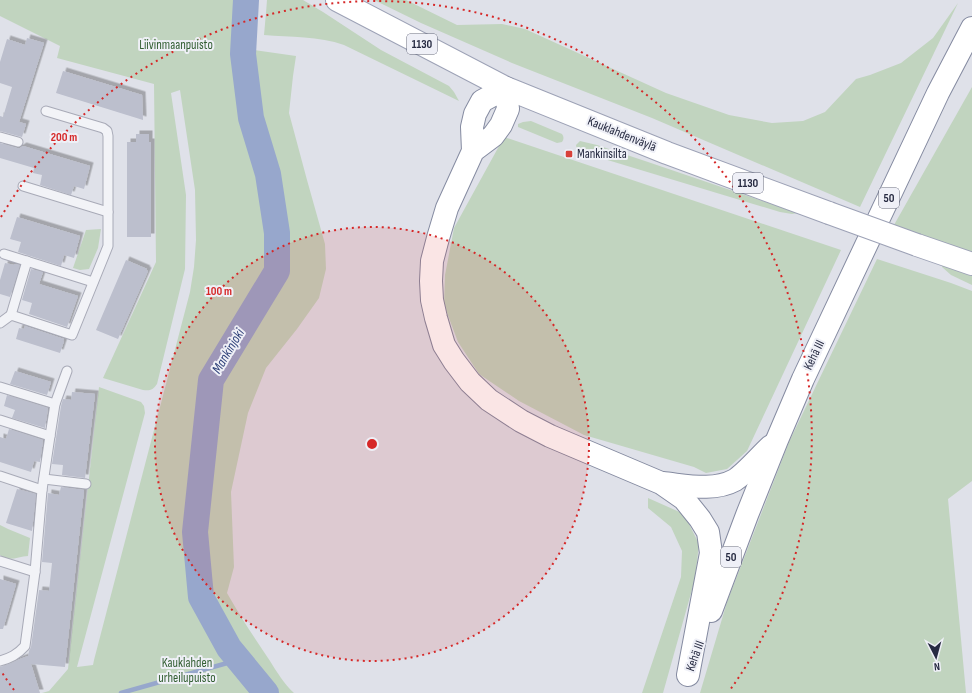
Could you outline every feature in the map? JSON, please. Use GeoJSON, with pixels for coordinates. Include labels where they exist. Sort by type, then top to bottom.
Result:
{"type":"FeatureCollection","features":[{"type":"Feature","properties":{"kind":"main road","name":"Kauklahdenväylä"},"geometry":{"type":"LineString","coordinates":[[337,0],[506,88],[667,153],[830,214],[972,264]]}},
{"type":"Feature","properties":{"kind":"main road","name":"Kehä III"},"geometry":{"type":"LineString","coordinates":[[686,684],[726,569],[803,379],[938,93],[972,28]]}},
{"type":"Feature","properties":{"kind":"main road"},"geometry":{"type":"LineString","coordinates":[[938,93],[972,47]]}},
{"type":"Feature","properties":{"kind":"main road"},"geometry":{"type":"LineString","coordinates":[[506,88],[508,109],[493,136],[473,151],[447,208],[432,261],[430,281],[432,300],[444,345],[470,382],[490,400],[521,420],[550,436],[661,482],[684,499],[700,519],[708,532],[711,553],[686,684]]}},
{"type":"Feature","properties":{"kind":"main road"},"geometry":{"type":"LineString","coordinates":[[661,482],[701,486],[720,485],[735,480],[777,440]]}},
{"type":"Feature","properties":{"kind":"lane"},"geometry":{"type":"LineString","coordinates":[[11,315],[72,335],[108,246],[107,131],[103,128],[46,111]]}},
{"type":"Feature","properties":{"kind":"lane"},"geometry":{"type":"LineString","coordinates":[[0,137],[18,142]]}},
{"type":"Feature","properties":{"kind":"lane"},"geometry":{"type":"LineString","coordinates":[[23,186],[108,212]]}},
{"type":"Feature","properties":{"kind":"lane"},"geometry":{"type":"LineString","coordinates":[[4,254],[93,282]]}},
{"type":"Feature","properties":{"kind":"lane"},"geometry":{"type":"LineString","coordinates":[[0,323],[11,315],[27,261]]}},
{"type":"Feature","properties":{"kind":"lane"},"geometry":{"type":"LineString","coordinates":[[0,661],[11,658],[19,653],[25,646],[35,572],[42,490],[50,436],[55,404],[67,371]]}},
{"type":"Feature","properties":{"kind":"lane"},"geometry":{"type":"LineString","coordinates":[[0,387],[55,404]]}},
{"type":"Feature","properties":{"kind":"lane"},"geometry":{"type":"LineString","coordinates":[[0,420],[50,436]]}},
{"type":"Feature","properties":{"kind":"lane"},"geometry":{"type":"LineString","coordinates":[[0,476],[42,490]]}},
{"type":"Feature","properties":{"kind":"lane"},"geometry":{"type":"LineString","coordinates":[[44,479],[86,484]]}},
{"type":"Feature","properties":{"kind":"lane"},"geometry":{"type":"LineString","coordinates":[[0,561],[35,572]]}},
{"type":"Feature","properties":{"kind":"green space"},"geometry":{"type":"Polygon","coordinates":[[[0,0],[242,0],[240,48],[296,56],[289,113],[325,244],[326,269],[319,298],[266,368],[248,413],[231,492],[234,567],[227,593],[278,674],[294,693],[42,693],[49,691],[68,669],[99,387],[141,402],[144,406],[145,413],[77,667],[93,665],[190,292],[196,240],[195,190],[180,90],[171,93],[186,195],[185,269],[157,384],[153,389],[143,390],[103,378],[156,262],[154,84],[57,58],[60,46],[0,16],[0,0]]]}},
{"type":"Feature","properties":{"kind":"green space"},"geometry":{"type":"Polygon","coordinates":[[[267,0],[303,0],[381,50],[449,86],[459,101],[344,45],[315,38],[264,35],[267,0]]]}},
{"type":"Feature","properties":{"kind":"green space"},"geometry":{"type":"Polygon","coordinates":[[[374,0],[406,0],[457,25],[502,24],[525,29],[666,93],[729,115],[772,123],[803,121],[825,112],[856,79],[901,63],[933,38],[958,3],[860,207],[652,118],[512,63],[421,23],[374,0]]]}},
{"type":"Feature","properties":{"kind":"green space"},"geometry":{"type":"Polygon","coordinates":[[[972,87],[972,254],[894,225],[972,87]]]}},
{"type":"Feature","properties":{"kind":"green space"},"geometry":{"type":"Polygon","coordinates":[[[531,121],[562,134],[564,138],[562,142],[557,143],[518,127],[518,124],[531,121]]]}},
{"type":"Feature","properties":{"kind":"green space"},"geometry":{"type":"Polygon","coordinates":[[[504,137],[841,250],[747,451],[727,469],[706,473],[694,467],[584,435],[519,401],[479,374],[458,342],[444,305],[445,275],[454,228],[504,137]]]}},
{"type":"Feature","properties":{"kind":"green space"},"geometry":{"type":"Polygon","coordinates":[[[580,141],[597,145],[798,213],[792,214],[780,212],[581,152],[577,150],[576,145],[580,141]]]}},
{"type":"Feature","properties":{"kind":"green space"},"geometry":{"type":"Polygon","coordinates":[[[101,229],[98,248],[89,269],[80,270],[73,268],[86,230],[101,229]]]}},
{"type":"Feature","properties":{"kind":"green space"},"geometry":{"type":"Polygon","coordinates":[[[877,259],[972,291],[972,481],[948,499],[966,693],[700,693],[727,602],[789,442],[877,259]]]}},
{"type":"Feature","properties":{"kind":"green space"},"geometry":{"type":"Polygon","coordinates":[[[942,265],[972,276],[972,285],[951,275],[942,267],[942,265]]]}},
{"type":"Feature","properties":{"kind":"green space"},"geometry":{"type":"Polygon","coordinates":[[[648,498],[684,514],[699,544],[695,579],[663,693],[642,693],[681,577],[682,551],[671,527],[648,508],[648,498]]]}},
{"type":"Feature","properties":{"kind":"green space"},"geometry":{"type":"Polygon","coordinates":[[[0,525],[30,538],[28,556],[7,559],[0,555],[0,525]]]}},
{"type":"Feature","properties":{"kind":"building"},"geometry":{"type":"Polygon","coordinates":[[[27,38],[44,43],[19,122],[26,124],[22,137],[0,131],[0,116],[3,117],[12,87],[0,83],[0,62],[7,39],[25,45],[27,38]]]}},
{"type":"Feature","properties":{"kind":"building"},"geometry":{"type":"Polygon","coordinates":[[[63,71],[142,95],[143,120],[56,93],[63,71]]]}},
{"type":"Feature","properties":{"kind":"building"},"geometry":{"type":"Polygon","coordinates":[[[136,134],[149,134],[149,142],[151,142],[151,237],[127,237],[127,142],[136,142],[136,134]]]}},
{"type":"Feature","properties":{"kind":"building"},"geometry":{"type":"Polygon","coordinates":[[[0,143],[17,148],[23,146],[90,166],[84,189],[74,186],[71,195],[40,185],[42,175],[33,173],[34,168],[0,158],[0,143]]]}},
{"type":"Feature","properties":{"kind":"building"},"geometry":{"type":"Polygon","coordinates":[[[17,217],[80,236],[74,258],[64,255],[61,266],[18,252],[21,242],[10,239],[17,217]]]}},
{"type":"Feature","properties":{"kind":"building"},"geometry":{"type":"Polygon","coordinates":[[[126,260],[147,269],[146,270],[148,271],[118,339],[96,330],[126,260]]]}},
{"type":"Feature","properties":{"kind":"building"},"geometry":{"type":"Polygon","coordinates":[[[5,263],[20,265],[10,297],[0,294],[0,280],[5,263]]]}},
{"type":"Feature","properties":{"kind":"building"},"geometry":{"type":"Polygon","coordinates":[[[31,269],[43,272],[39,284],[78,296],[67,327],[29,314],[32,303],[22,300],[31,269]]]}},
{"type":"Feature","properties":{"kind":"building"},"geometry":{"type":"Polygon","coordinates":[[[25,326],[64,339],[60,353],[16,339],[19,328],[24,329],[25,326]]]}},
{"type":"Feature","properties":{"kind":"building"},"geometry":{"type":"Polygon","coordinates":[[[15,371],[51,382],[47,395],[10,384],[15,371]]]}},
{"type":"Feature","properties":{"kind":"building"},"geometry":{"type":"Polygon","coordinates":[[[72,392],[95,394],[85,478],[62,475],[63,465],[52,464],[61,406],[63,399],[71,400],[72,392]]]}},
{"type":"Feature","properties":{"kind":"building"},"geometry":{"type":"Polygon","coordinates":[[[7,395],[48,408],[45,428],[12,418],[15,410],[4,406],[7,395]]]}},
{"type":"Feature","properties":{"kind":"building"},"geometry":{"type":"Polygon","coordinates":[[[9,429],[43,440],[40,462],[34,461],[31,472],[0,462],[0,437],[6,439],[9,429]]]}},
{"type":"Feature","properties":{"kind":"building"},"geometry":{"type":"Polygon","coordinates":[[[61,487],[84,490],[65,667],[31,664],[40,693],[0,693],[0,667],[28,656],[31,647],[39,590],[49,591],[52,563],[42,562],[48,493],[59,495],[61,487]]]}},
{"type":"Feature","properties":{"kind":"building"},"geometry":{"type":"Polygon","coordinates":[[[17,489],[36,494],[32,531],[6,523],[17,489]]]}},
{"type":"Feature","properties":{"kind":"building"},"geometry":{"type":"Polygon","coordinates":[[[0,579],[16,584],[3,629],[0,629],[0,579]]]}},
{"type":"Feature","properties":{"kind":"waterway","name":"Mankinjoki"},"geometry":{"type":"LineString","coordinates":[[246,0],[243,54],[251,118],[268,174],[277,233],[277,271],[211,380],[195,532],[201,597],[229,648],[266,693]]}},
{"type":"Feature","properties":{"kind":"waterway"},"geometry":{"type":"LineString","coordinates":[[121,693],[238,660]]}},
{"type":"Feature","properties":{"kind":"place","name":"Mankinsilta"},"geometry":{"type":"Point","coordinates":[569,154]}},
{"type":"Feature","properties":{"kind":"park label","name":"Liivinmaanpuisto"},"geometry":{"type":"Point","coordinates":[176,45]}},
{"type":"Feature","properties":{"kind":"park label","name":"Kauklahden urheilupuisto"},"geometry":{"type":"Point","coordinates":[187,670]}}]}
